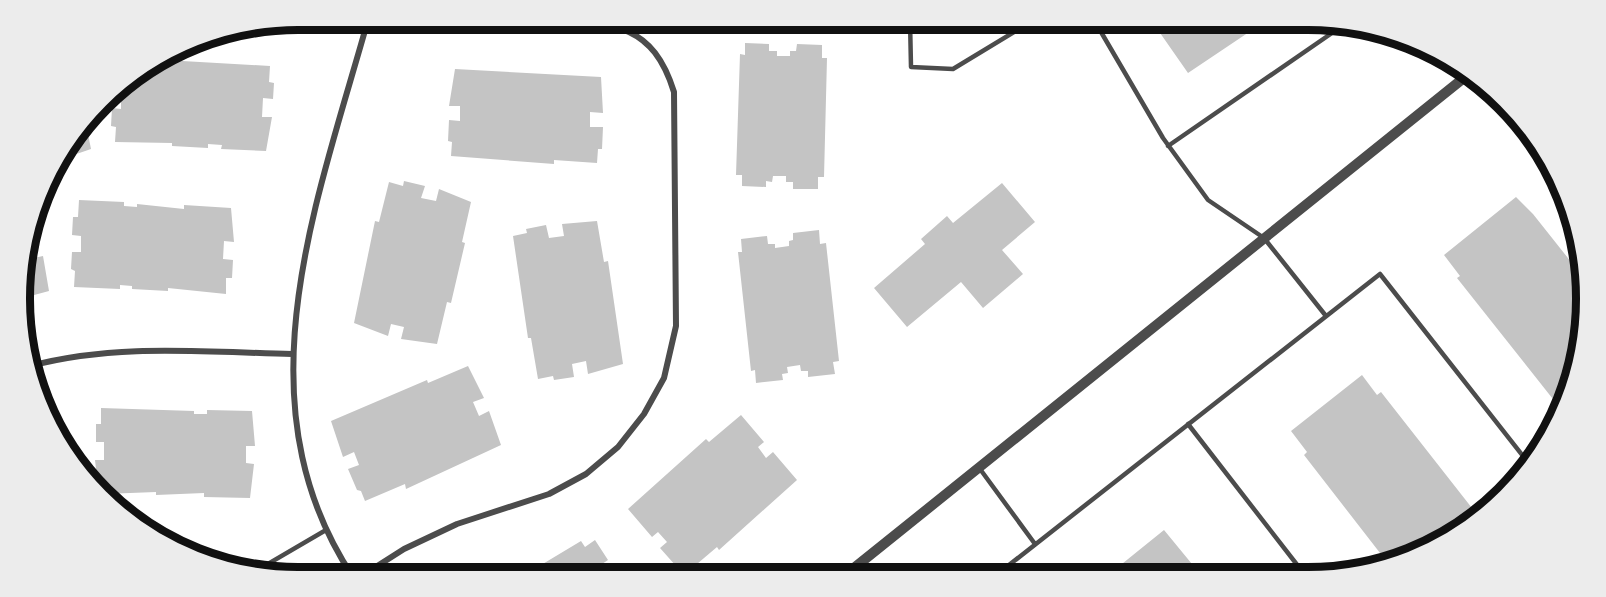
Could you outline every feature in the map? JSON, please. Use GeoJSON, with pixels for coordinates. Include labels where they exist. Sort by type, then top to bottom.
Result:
{"type":"FeatureCollection","features":[{"type":"Feature","properties":{"kind":"street"},"geometry":{"type":"LineString","coordinates":[[346,567],[334,549],[313,501],[300,451],[292,354],[297,291],[310,227],[365,30]]}},
{"type":"Feature","properties":{"kind":"street"},"geometry":{"type":"LineString","coordinates":[[376,567],[404,549],[457,524],[549,494],[586,474],[618,447],[644,414],[664,378],[676,326],[674,92],[667,68],[650,44],[629,30]]}},
{"type":"Feature","properties":{"kind":"street"},"geometry":{"type":"LineString","coordinates":[[855,567],[1463,79]]}},
{"type":"Feature","properties":{"kind":"street"},"geometry":{"type":"LineString","coordinates":[[38,364],[67,356],[131,350],[292,354]]}},
{"type":"Feature","properties":{"kind":"lane"},"geometry":{"type":"LineString","coordinates":[[910,30],[911,67],[953,69],[1017,30]]}},
{"type":"Feature","properties":{"kind":"lane"},"geometry":{"type":"LineString","coordinates":[[1100,30],[1168,146],[1208,200],[1264,238],[1326,316]]}},
{"type":"Feature","properties":{"kind":"lane"},"geometry":{"type":"LineString","coordinates":[[1168,146],[1334,32]]}},
{"type":"Feature","properties":{"kind":"lane"},"geometry":{"type":"LineString","coordinates":[[1006,567],[1380,274],[1524,458]]}},
{"type":"Feature","properties":{"kind":"lane"},"geometry":{"type":"LineString","coordinates":[[1188,424],[1299,567]]}},
{"type":"Feature","properties":{"kind":"lane"},"geometry":{"type":"LineString","coordinates":[[979,468],[1035,544]]}},
{"type":"Feature","properties":{"kind":"lane"},"geometry":{"type":"LineString","coordinates":[[266,565],[326,530]]}},
{"type":"Feature","properties":{"kind":"building"},"geometry":{"type":"Polygon","coordinates":[[[1158,30],[1252,30],[1188,73],[1158,30]]]}},
{"type":"Feature","properties":{"kind":"building"},"geometry":{"type":"Polygon","coordinates":[[[745,43],[769,44],[769,51],[777,51],[777,56],[790,56],[790,51],[796,51],[797,44],[822,45],[822,58],[827,58],[824,177],[818,177],[818,189],[793,189],[793,182],[786,182],[786,176],[773,176],[772,182],[766,181],[766,187],[742,186],[742,175],[736,175],[740,54],[745,55],[745,43]]]}},
{"type":"Feature","properties":{"kind":"building"},"geometry":{"type":"Polygon","coordinates":[[[175,61],[270,66],[269,82],[274,83],[273,99],[263,98],[262,117],[272,117],[266,151],[221,149],[222,145],[208,144],[208,148],[172,146],[172,143],[115,142],[116,127],[111,126],[112,108],[121,109],[121,97],[149,75],[175,61]]]}},
{"type":"Feature","properties":{"kind":"building"},"geometry":{"type":"Polygon","coordinates":[[[455,69],[601,77],[603,113],[590,112],[590,127],[603,127],[602,149],[598,149],[597,163],[554,160],[554,164],[451,156],[452,142],[448,141],[449,120],[460,121],[460,106],[449,106],[455,69]]]}},
{"type":"Feature","properties":{"kind":"building"},"geometry":{"type":"Polygon","coordinates":[[[88,132],[91,149],[71,156],[88,132]]]}},
{"type":"Feature","properties":{"kind":"building"},"geometry":{"type":"Polygon","coordinates":[[[404,181],[425,186],[421,198],[436,201],[439,189],[471,202],[462,242],[465,243],[451,303],[447,302],[437,344],[401,339],[404,327],[391,324],[388,336],[354,323],[375,221],[379,222],[389,182],[403,186],[404,181]]]}},
{"type":"Feature","properties":{"kind":"building"},"geometry":{"type":"Polygon","coordinates":[[[1002,183],[1035,222],[1002,250],[1023,274],[983,308],[961,282],[907,327],[874,288],[925,244],[921,239],[947,216],[953,223],[1002,183]]]}},
{"type":"Feature","properties":{"kind":"building"},"geometry":{"type":"Polygon","coordinates":[[[1516,197],[1533,214],[1574,266],[1576,298],[1574,334],[1567,368],[1555,402],[1457,278],[1460,276],[1444,255],[1516,197]]]}},
{"type":"Feature","properties":{"kind":"building"},"geometry":{"type":"Polygon","coordinates":[[[79,200],[124,202],[124,206],[137,207],[137,204],[184,209],[184,205],[231,208],[234,242],[224,241],[223,259],[233,260],[232,278],[226,278],[226,294],[168,288],[168,291],[132,289],[132,286],[120,285],[120,289],[74,287],[75,271],[71,269],[72,252],[81,252],[81,236],[72,235],[73,217],[78,217],[79,200]]]}},
{"type":"Feature","properties":{"kind":"building"},"geometry":{"type":"Polygon","coordinates":[[[597,221],[604,262],[608,261],[623,364],[588,374],[586,361],[572,364],[574,377],[554,380],[553,376],[538,379],[531,338],[528,338],[513,236],[527,233],[526,229],[546,225],[549,238],[564,236],[562,224],[597,221]]]}},
{"type":"Feature","properties":{"kind":"building"},"geometry":{"type":"Polygon","coordinates":[[[819,230],[820,244],[826,243],[839,361],[833,362],[835,374],[808,377],[808,371],[801,371],[800,365],[787,367],[788,373],[782,374],[783,380],[756,383],[755,370],[751,371],[738,252],[742,252],[741,239],[767,236],[768,244],[775,244],[775,248],[789,246],[789,241],[793,240],[793,233],[819,230]]]}},
{"type":"Feature","properties":{"kind":"building"},"geometry":{"type":"Polygon","coordinates":[[[33,256],[34,258],[43,256],[49,291],[30,296],[33,256]]]}},
{"type":"Feature","properties":{"kind":"building"},"geometry":{"type":"Polygon","coordinates":[[[468,366],[484,398],[473,402],[479,416],[489,411],[501,445],[406,489],[405,484],[365,501],[361,491],[357,490],[348,469],[359,465],[354,452],[343,457],[331,421],[427,380],[428,383],[468,366]]]}},
{"type":"Feature","properties":{"kind":"building"},"geometry":{"type":"Polygon","coordinates":[[[1362,375],[1377,395],[1381,392],[1473,510],[1442,531],[1410,547],[1383,556],[1304,455],[1307,452],[1291,431],[1362,375]]]}},
{"type":"Feature","properties":{"kind":"building"},"geometry":{"type":"Polygon","coordinates":[[[101,408],[194,411],[194,414],[207,414],[207,410],[252,411],[255,446],[246,446],[246,463],[254,464],[250,498],[204,497],[204,493],[115,494],[97,476],[95,460],[104,460],[104,442],[96,442],[96,424],[101,424],[101,408]]]}},
{"type":"Feature","properties":{"kind":"building"},"geometry":{"type":"Polygon","coordinates":[[[741,415],[764,442],[758,447],[766,458],[773,452],[797,480],[719,550],[717,547],[693,567],[677,567],[660,548],[667,542],[658,532],[652,537],[628,509],[706,439],[709,442],[741,415]]]}},
{"type":"Feature","properties":{"kind":"building"},"geometry":{"type":"Polygon","coordinates":[[[1164,530],[1194,567],[1118,567],[1164,530]]]}},
{"type":"Feature","properties":{"kind":"building"},"geometry":{"type":"Polygon","coordinates":[[[595,540],[608,560],[602,564],[604,567],[538,567],[581,541],[585,547],[595,540]]]}}]}
